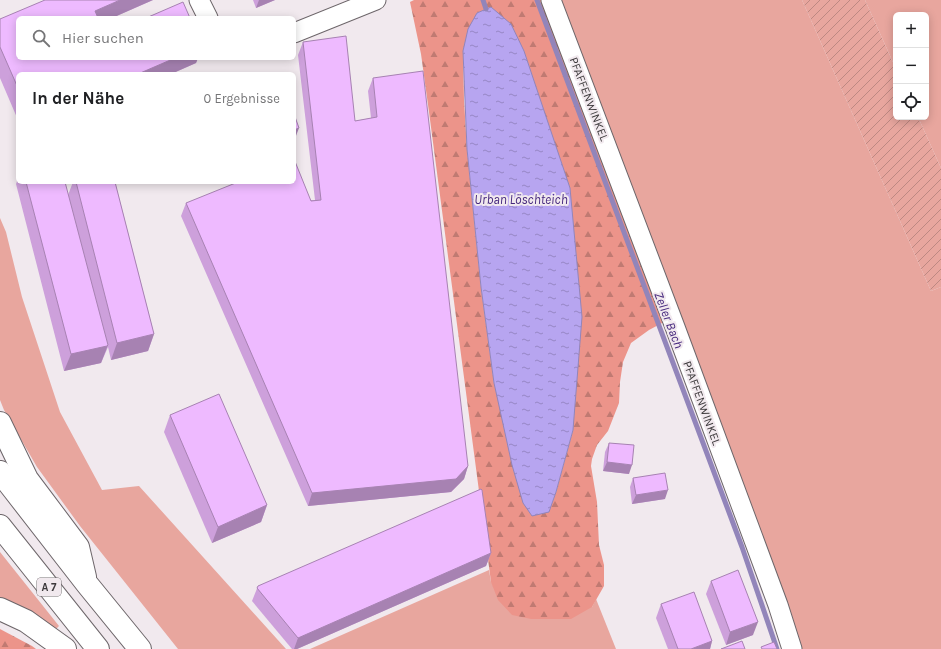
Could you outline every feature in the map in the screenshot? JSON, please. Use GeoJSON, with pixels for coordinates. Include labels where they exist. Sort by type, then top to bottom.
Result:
{"type":"FeatureCollection","features":[{"type":"Feature","properties":{"kind":"highway"},"geometry":{"type":"LineString","coordinates":[[0,423],[27,479],[78,547],[87,584]]}},
{"type":"Feature","properties":{"kind":"highway","name":"A 7"},"geometry":{"type":"LineString","coordinates":[[0,472],[87,584],[140,649]]}},
{"type":"Feature","properties":{"kind":"highway","name":"A 7"},"geometry":{"type":"LineString","coordinates":[[0,526],[98,649]]}},
{"type":"Feature","properties":{"kind":"highway"},"geometry":{"type":"LineString","coordinates":[[0,609],[26,621],[65,649]]}},
{"type":"Feature","properties":{"kind":"street"},"geometry":{"type":"LineString","coordinates":[[199,0],[207,16]]}},
{"type":"Feature","properties":{"kind":"street"},"geometry":{"type":"LineString","coordinates":[[296,32],[376,0]]}},
{"type":"Feature","properties":{"kind":"street","name":"PFAFFENWINKEL"},"geometry":{"type":"LineString","coordinates":[[551,0],[675,327],[778,605],[792,649]]}},
{"type":"Feature","properties":{"kind":"shaded area"},"geometry":{"type":"Polygon","coordinates":[[[561,0],[802,0],[931,291],[941,287],[941,649],[802,649],[561,0]]]}},
{"type":"Feature","properties":{"kind":"shaded area"},"geometry":{"type":"Polygon","coordinates":[[[802,0],[865,0],[893,62],[893,120],[919,120],[941,168],[941,287],[931,291],[802,0]]]}},
{"type":"Feature","properties":{"kind":"shaded area"},"geometry":{"type":"Polygon","coordinates":[[[865,0],[941,0],[941,168],[919,120],[929,120],[929,12],[893,12],[893,62],[865,0]]]}},
{"type":"Feature","properties":{"kind":"shaded area"},"geometry":{"type":"Polygon","coordinates":[[[0,218],[6,232],[22,297],[60,412],[102,490],[139,486],[286,649],[178,649],[80,526],[37,467],[4,410],[0,400],[0,218]]]}},
{"type":"Feature","properties":{"kind":"shaded area"},"geometry":{"type":"Polygon","coordinates":[[[0,552],[59,626],[56,629],[43,620],[0,599],[0,552]]]}},
{"type":"Feature","properties":{"kind":"shaded area"},"geometry":{"type":"Polygon","coordinates":[[[489,570],[491,582],[592,607],[596,599],[616,649],[310,649],[489,570]]]}},
{"type":"Feature","properties":{"kind":"green space"},"geometry":{"type":"Polygon","coordinates":[[[414,0],[541,0],[664,322],[649,330],[631,343],[623,362],[619,403],[608,431],[597,445],[592,459],[591,466],[597,502],[599,545],[604,565],[604,586],[592,607],[571,619],[531,619],[512,615],[498,600],[491,582],[421,54],[410,2],[414,0]],[[491,8],[477,13],[463,51],[467,149],[481,287],[494,383],[549,511],[556,492],[573,430],[491,8]]]}},
{"type":"Feature","properties":{"kind":"green space"},"geometry":{"type":"Polygon","coordinates":[[[0,629],[32,646],[36,649],[0,649],[0,629]]]}},
{"type":"Feature","properties":{"kind":"water","name":"Urban Löschteich"},"geometry":{"type":"Polygon","coordinates":[[[491,7],[511,24],[524,51],[570,188],[582,317],[573,430],[549,512],[532,516],[523,503],[512,465],[494,383],[481,287],[467,149],[463,51],[468,29],[477,13],[491,7]]]}},
{"type":"Feature","properties":{"kind":"building"},"geometry":{"type":"Polygon","coordinates":[[[45,0],[120,0],[95,11],[97,16],[16,16],[16,60],[170,60],[143,72],[16,72],[16,83],[0,47],[0,19],[45,0]]]}},
{"type":"Feature","properties":{"kind":"building"},"geometry":{"type":"Polygon","coordinates":[[[183,2],[189,16],[151,16],[183,2]]]}},
{"type":"Feature","properties":{"kind":"building"},"geometry":{"type":"Polygon","coordinates":[[[346,36],[355,121],[377,117],[373,78],[423,71],[468,466],[456,479],[312,493],[186,203],[233,184],[296,184],[296,164],[311,201],[321,200],[303,42],[346,36]]]}},
{"type":"Feature","properties":{"kind":"building"},"geometry":{"type":"Polygon","coordinates":[[[296,120],[299,128],[296,129],[296,120]]]}},
{"type":"Feature","properties":{"kind":"building"},"geometry":{"type":"Polygon","coordinates":[[[27,184],[66,184],[108,345],[71,354],[27,184]]]}},
{"type":"Feature","properties":{"kind":"building"},"geometry":{"type":"Polygon","coordinates":[[[77,184],[116,184],[154,334],[117,343],[77,184]]]}},
{"type":"Feature","properties":{"kind":"building"},"geometry":{"type":"Polygon","coordinates":[[[219,394],[267,505],[218,527],[170,415],[219,394]]]}},
{"type":"Feature","properties":{"kind":"building"},"geometry":{"type":"Polygon","coordinates":[[[609,443],[634,445],[632,465],[607,462],[609,443]]]}},
{"type":"Feature","properties":{"kind":"building"},"geometry":{"type":"Polygon","coordinates":[[[665,473],[668,490],[636,495],[633,478],[665,473]]]}},
{"type":"Feature","properties":{"kind":"building"},"geometry":{"type":"Polygon","coordinates":[[[481,489],[491,553],[298,638],[257,588],[258,586],[481,489]]]}},
{"type":"Feature","properties":{"kind":"building"},"geometry":{"type":"Polygon","coordinates":[[[738,570],[758,622],[730,632],[711,581],[738,570]]]}},
{"type":"Feature","properties":{"kind":"building"},"geometry":{"type":"Polygon","coordinates":[[[694,592],[712,641],[691,649],[678,649],[661,604],[694,592]]]}},
{"type":"Feature","properties":{"kind":"building"},"geometry":{"type":"Polygon","coordinates":[[[742,641],[745,649],[721,649],[742,641]]]}},
{"type":"Feature","properties":{"kind":"building"},"geometry":{"type":"Polygon","coordinates":[[[774,642],[777,649],[762,649],[761,647],[774,642]]]}},
{"type":"Feature","properties":{"kind":"waterway","name":"Zeller Bach"},"geometry":{"type":"LineString","coordinates":[[483,0],[486,9]]}},
{"type":"Feature","properties":{"kind":"waterway","name":"Zeller Bach"},"geometry":{"type":"LineString","coordinates":[[537,0],[742,547],[777,649]]}}]}
